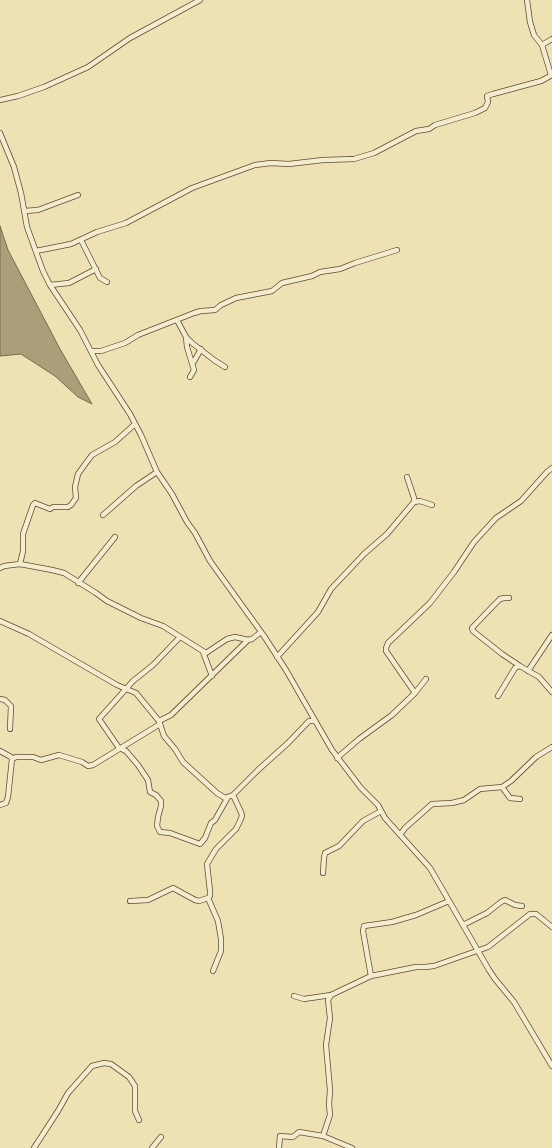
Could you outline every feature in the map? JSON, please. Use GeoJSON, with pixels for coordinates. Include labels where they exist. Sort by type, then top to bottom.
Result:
{"type":"FeatureCollection","features":[{"type":"Feature","properties":{"kind":"street"},"geometry":{"type":"LineString","coordinates":[[0,100],[18,96],[44,87],[88,67],[130,38],[200,0]]}},
{"type":"Feature","properties":{"kind":"street"},"geometry":{"type":"LineString","coordinates":[[36,251],[71,244],[97,232],[126,223],[192,188],[255,165],[354,159],[374,153],[416,132],[475,113],[485,108],[488,102],[487,96],[541,81],[552,75],[542,45],[534,34],[530,22],[527,0]]}},
{"type":"Feature","properties":{"kind":"street"},"geometry":{"type":"LineString","coordinates":[[542,45],[552,40]]}},
{"type":"Feature","properties":{"kind":"street"},"geometry":{"type":"LineString","coordinates":[[0,133],[14,167],[27,227],[43,271],[50,285],[80,330],[98,365],[135,424],[156,472],[172,494],[210,561],[278,657],[337,758],[375,802],[385,818],[430,868],[477,950],[495,979],[514,1002],[552,1066]]}},
{"type":"Feature","properties":{"kind":"street"},"geometry":{"type":"LineString","coordinates":[[24,211],[38,210],[78,195]]}},
{"type":"Feature","properties":{"kind":"street"},"geometry":{"type":"LineString","coordinates":[[81,240],[100,278],[107,282]]}},
{"type":"Feature","properties":{"kind":"street"},"geometry":{"type":"LineString","coordinates":[[92,351],[101,351],[124,343],[138,335],[201,311],[215,310],[221,305],[236,298],[272,291],[282,283],[312,276],[320,272],[340,269],[397,250]]}},
{"type":"Feature","properties":{"kind":"street"},"geometry":{"type":"LineString","coordinates":[[50,285],[68,283],[96,269]]}},
{"type":"Feature","properties":{"kind":"street"},"geometry":{"type":"LineString","coordinates":[[177,320],[186,337],[187,347],[193,364],[194,370],[190,377]]}},
{"type":"Feature","properties":{"kind":"street"},"geometry":{"type":"LineString","coordinates":[[186,337],[225,367]]}},
{"type":"Feature","properties":{"kind":"street"},"geometry":{"type":"LineString","coordinates":[[193,364],[201,349]]}},
{"type":"Feature","properties":{"kind":"street"},"geometry":{"type":"LineString","coordinates":[[20,564],[24,552],[23,534],[33,505],[36,503],[50,509],[53,507],[68,507],[71,505],[76,498],[75,487],[78,474],[92,455],[114,442],[135,424]]}},
{"type":"Feature","properties":{"kind":"street"},"geometry":{"type":"LineString","coordinates":[[415,693],[386,651],[388,643],[430,603],[454,572],[474,542],[496,518],[504,511],[521,501],[552,468]]}},
{"type":"Feature","properties":{"kind":"street"},"geometry":{"type":"LineString","coordinates":[[103,515],[136,486],[156,472]]}},
{"type":"Feature","properties":{"kind":"street"},"geometry":{"type":"LineString","coordinates":[[407,477],[414,502]]}},
{"type":"Feature","properties":{"kind":"street"},"geometry":{"type":"LineString","coordinates":[[278,657],[318,612],[331,589],[364,554],[387,534],[414,502],[420,501],[432,505]]}},
{"type":"Feature","properties":{"kind":"street"},"geometry":{"type":"LineString","coordinates":[[78,583],[115,537]]}},
{"type":"Feature","properties":{"kind":"street"},"geometry":{"type":"LineString","coordinates":[[0,568],[20,564],[64,573],[107,601],[141,618],[162,626],[203,652],[212,676]]}},
{"type":"Feature","properties":{"kind":"street"},"geometry":{"type":"LineString","coordinates":[[509,598],[500,599],[472,628],[473,631],[502,654],[539,677],[552,692]]}},
{"type":"Feature","properties":{"kind":"street"},"geometry":{"type":"LineString","coordinates":[[0,621],[30,634],[116,685],[136,694],[159,723],[164,736],[175,749],[183,762],[217,793],[225,798],[230,796]]}},
{"type":"Feature","properties":{"kind":"street"},"geometry":{"type":"LineString","coordinates":[[12,759],[16,757],[33,757],[41,760],[58,755],[78,761],[88,766],[93,765],[171,715],[248,640],[252,639],[261,632]]}},
{"type":"Feature","properties":{"kind":"street"},"geometry":{"type":"LineString","coordinates":[[528,671],[552,635]]}},
{"type":"Feature","properties":{"kind":"street"},"geometry":{"type":"LineString","coordinates":[[180,637],[153,665],[134,681],[100,719],[119,748],[126,751],[135,760],[150,784],[150,792],[156,795],[160,801],[161,806],[157,826],[160,832],[170,833],[200,844],[205,838],[211,824],[230,796],[288,743],[309,721],[315,721]]}},
{"type":"Feature","properties":{"kind":"street"},"geometry":{"type":"LineString","coordinates":[[203,652],[206,653],[219,643],[235,637],[248,640]]}},
{"type":"Feature","properties":{"kind":"street"},"geometry":{"type":"LineString","coordinates":[[498,696],[515,668],[520,666]]}},
{"type":"Feature","properties":{"kind":"street"},"geometry":{"type":"LineString","coordinates":[[337,758],[359,739],[392,715],[415,693],[426,679]]}},
{"type":"Feature","properties":{"kind":"street"},"geometry":{"type":"LineString","coordinates":[[0,699],[5,700],[11,706],[10,729]]}},
{"type":"Feature","properties":{"kind":"street"},"geometry":{"type":"LineString","coordinates":[[400,835],[409,824],[432,804],[452,803],[464,800],[480,790],[502,787],[511,781],[536,757],[552,747]]}},
{"type":"Feature","properties":{"kind":"street"},"geometry":{"type":"LineString","coordinates":[[0,751],[12,759]]}},
{"type":"Feature","properties":{"kind":"street"},"geometry":{"type":"LineString","coordinates":[[0,805],[6,803],[8,797],[12,759]]}},
{"type":"Feature","properties":{"kind":"street"},"geometry":{"type":"LineString","coordinates":[[502,787],[510,798],[520,800]]}},
{"type":"Feature","properties":{"kind":"street"},"geometry":{"type":"LineString","coordinates":[[213,971],[220,950],[221,939],[218,921],[208,898],[210,896],[210,891],[207,867],[208,860],[216,849],[236,829],[242,816],[230,796]]}},
{"type":"Feature","properties":{"kind":"street"},"geometry":{"type":"LineString","coordinates":[[323,873],[325,854],[339,846],[363,821],[381,811]]}},
{"type":"Feature","properties":{"kind":"street"},"geometry":{"type":"LineString","coordinates":[[130,901],[155,898],[173,888],[194,900],[199,901],[208,898]]}},
{"type":"Feature","properties":{"kind":"street"},"geometry":{"type":"LineString","coordinates":[[463,925],[487,913],[500,902],[506,900],[515,905],[522,906]]}},
{"type":"Feature","properties":{"kind":"street"},"geometry":{"type":"LineString","coordinates":[[370,976],[362,931],[364,926],[392,922],[416,915],[449,901]]}},
{"type":"Feature","properties":{"kind":"street"},"geometry":{"type":"LineString","coordinates":[[294,996],[304,999],[331,995],[370,976],[416,967],[425,968],[434,966],[494,944],[505,933],[530,914],[536,914],[552,927]]}},
{"type":"Feature","properties":{"kind":"street"},"geometry":{"type":"LineString","coordinates":[[323,1136],[330,1114],[328,1104],[330,1090],[326,1045],[330,1018],[328,1000],[331,995]]}},
{"type":"Feature","properties":{"kind":"street"},"geometry":{"type":"LineString","coordinates":[[34,1148],[68,1093],[92,1066],[104,1063],[111,1064],[129,1077],[135,1086],[135,1111],[139,1120]]}},
{"type":"Feature","properties":{"kind":"street"},"geometry":{"type":"LineString","coordinates":[[279,1148],[280,1136],[293,1137],[299,1132],[323,1136],[352,1148]]}},
{"type":"Feature","properties":{"kind":"street"},"geometry":{"type":"LineString","coordinates":[[152,1148],[161,1137]]}},
{"type":"Feature","properties":{"kind":"shaded area"},"geometry":{"type":"Polygon","coordinates":[[[0,226],[8,250],[60,349],[92,404],[78,397],[55,376],[21,354],[0,356],[0,226]]]}}]}
